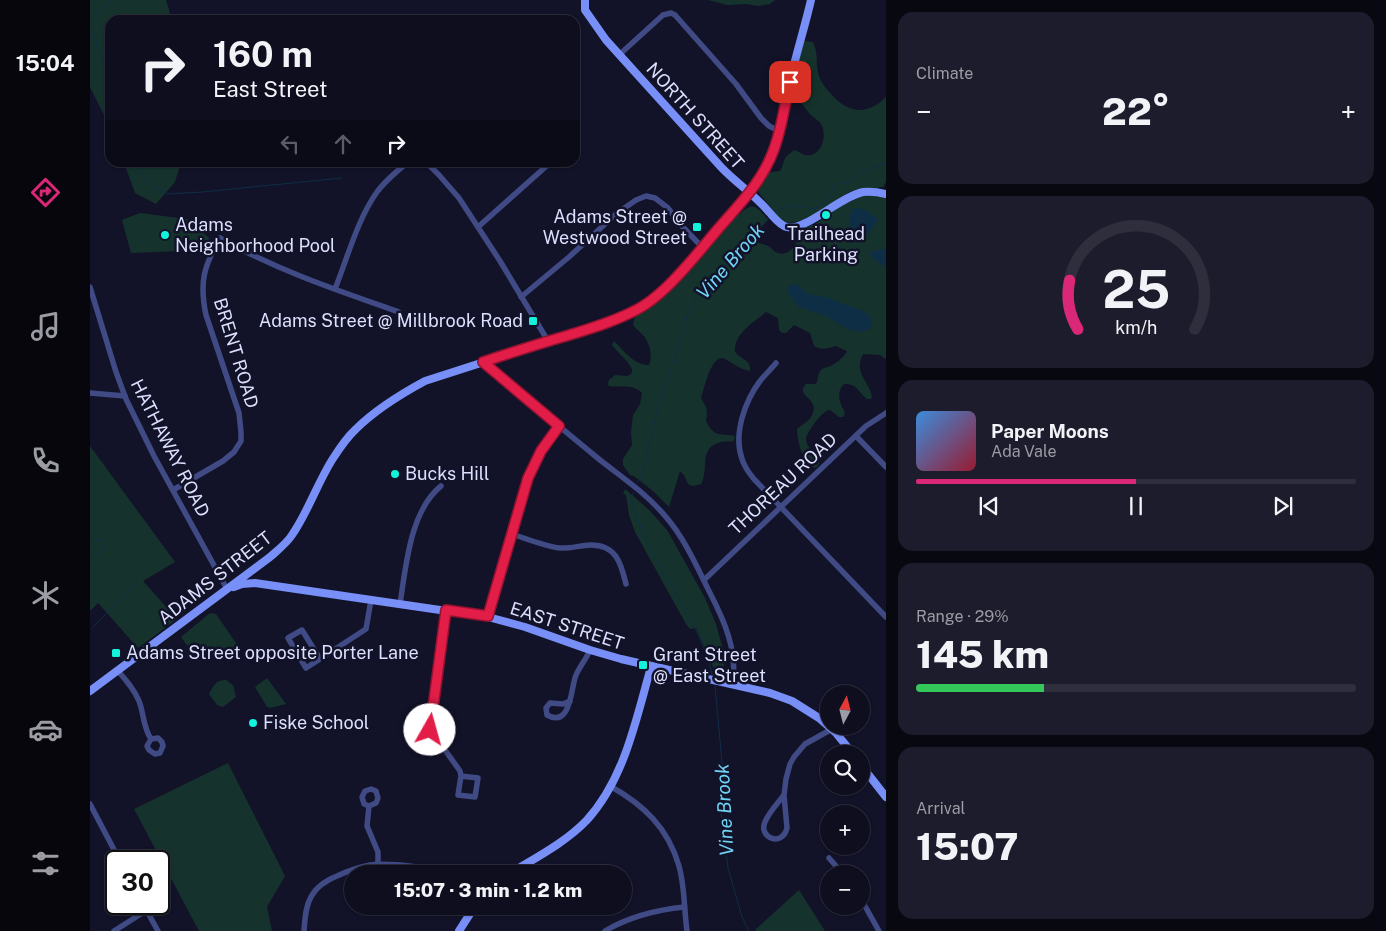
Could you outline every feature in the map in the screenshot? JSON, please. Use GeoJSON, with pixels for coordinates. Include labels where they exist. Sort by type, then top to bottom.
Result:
{"type":"FeatureCollection","features":[{"type":"Feature","properties":{"kind":"street","name":"NORTH STREET"},"geometry":{"type":"LineString","coordinates":[[585,0],[585,10],[592,22],[619,55],[716,163],[761,202],[780,223],[796,227],[838,202],[854,195],[869,192],[886,194]]}},
{"type":"Feature","properties":{"kind":"street","name":"ADAMS STREET"},"geometry":{"type":"LineString","coordinates":[[90,691],[270,557],[292,536],[331,461],[346,439],[356,428],[386,406],[425,381],[596,326],[636,310],[661,292],[688,264],[749,193],[769,163],[776,144],[811,0]]}},
{"type":"Feature","properties":{"kind":"street"},"geometry":{"type":"LineString","coordinates":[[619,55],[663,15],[671,13],[684,24],[736,84],[761,118],[769,126],[779,131]]}},
{"type":"Feature","properties":{"kind":"street"},"geometry":{"type":"LineString","coordinates":[[335,289],[364,213],[377,192],[402,167]]}},
{"type":"Feature","properties":{"kind":"street"},"geometry":{"type":"LineString","coordinates":[[431,167],[459,198],[548,342]]}},
{"type":"Feature","properties":{"kind":"street"},"geometry":{"type":"LineString","coordinates":[[478,227],[545,167]]}},
{"type":"Feature","properties":{"kind":"street"},"geometry":{"type":"LineString","coordinates":[[521,296],[616,214],[636,200],[646,196],[655,198],[668,208],[702,247]]}},
{"type":"Feature","properties":{"kind":"street","name":"BRENT ROAD"},"geometry":{"type":"LineString","coordinates":[[173,490],[234,452],[240,441],[239,413],[203,301],[202,286],[204,273],[209,258],[220,238],[258,258],[399,312]]}},
{"type":"Feature","properties":{"kind":"street","name":"HATHAWAY ROAD"},"geometry":{"type":"LineString","coordinates":[[90,287],[116,372],[140,430],[227,589]]}},
{"type":"Feature","properties":{"kind":"street"},"geometry":{"type":"LineString","coordinates":[[483,362],[650,500],[667,518],[680,536],[723,618],[729,636],[734,670],[733,683]]}},
{"type":"Feature","properties":{"kind":"street"},"geometry":{"type":"LineString","coordinates":[[776,363],[760,382],[745,409],[741,424],[741,458],[748,471],[886,617]]}},
{"type":"Feature","properties":{"kind":"street"},"geometry":{"type":"LineString","coordinates":[[90,393],[125,396]]}},
{"type":"Feature","properties":{"kind":"street","name":"THOREAU ROAD"},"geometry":{"type":"LineString","coordinates":[[704,580],[866,426],[886,413]]}},
{"type":"Feature","properties":{"kind":"street"},"geometry":{"type":"LineString","coordinates":[[488,616],[528,478],[541,451],[559,426]]}},
{"type":"Feature","properties":{"kind":"street"},"geometry":{"type":"LineString","coordinates":[[856,436],[886,467]]}},
{"type":"Feature","properties":{"kind":"street"},"geometry":{"type":"LineString","coordinates":[[400,604],[416,522],[430,497],[441,486]]}},
{"type":"Feature","properties":{"kind":"street"},"geometry":{"type":"LineString","coordinates":[[512,534],[559,548],[604,547],[615,555],[622,566],[626,584]]}},
{"type":"Feature","properties":{"kind":"street"},"geometry":{"type":"LineString","coordinates":[[253,570],[255,583]]}},
{"type":"Feature","properties":{"kind":"street","name":"EAST STREET"},"geometry":{"type":"LineString","coordinates":[[227,589],[242,584],[255,583],[488,616],[590,650],[652,667],[733,683],[770,693],[792,701],[820,719]]}},
{"type":"Feature","properties":{"kind":"street"},"geometry":{"type":"LineString","coordinates":[[320,659],[302,630],[288,638],[306,668],[320,659],[366,629],[371,600]]}},
{"type":"Feature","properties":{"kind":"street"},"geometry":{"type":"LineString","coordinates":[[446,610],[430,730],[458,769],[460,776],[458,796],[476,797],[478,778],[460,776]]}},
{"type":"Feature","properties":{"kind":"street"},"geometry":{"type":"LineString","coordinates":[[570,701],[575,678],[590,650]]}},
{"type":"Feature","properties":{"kind":"street"},"geometry":{"type":"LineString","coordinates":[[524,865],[550,849],[579,827],[599,805],[618,772],[626,753],[652,667]]}},
{"type":"Feature","properties":{"kind":"street"},"geometry":{"type":"LineString","coordinates":[[118,671],[136,695],[146,730],[151,739]]}},
{"type":"Feature","properties":{"kind":"street"},"geometry":{"type":"LineString","coordinates":[[784,795],[764,822],[764,830],[772,839],[780,838],[786,832],[784,795],[787,772],[794,757],[805,744],[821,735]]}},
{"type":"Feature","properties":{"kind":"street","name":"EAST STREET"},"geometry":{"type":"LineString","coordinates":[[837,735],[845,745]]}},
{"type":"Feature","properties":{"kind":"street"},"geometry":{"type":"LineString","coordinates":[[870,777],[886,797]]}},
{"type":"Feature","properties":{"kind":"street"},"geometry":{"type":"LineString","coordinates":[[610,786],[649,813],[666,835],[679,866],[687,931]]}},
{"type":"Feature","properties":{"kind":"street"},"geometry":{"type":"LineString","coordinates":[[90,804],[114,850]]}},
{"type":"Feature","properties":{"kind":"street"},"geometry":{"type":"LineString","coordinates":[[369,806],[367,826],[378,852],[378,865]]}},
{"type":"Feature","properties":{"kind":"street"},"geometry":{"type":"LineString","coordinates":[[829,858],[835,865]]}},
{"type":"Feature","properties":{"kind":"street"},"geometry":{"type":"LineString","coordinates":[[304,931],[306,909],[309,900],[322,884],[344,873]]}},
{"type":"Feature","properties":{"kind":"street"},"geometry":{"type":"LineString","coordinates":[[605,931],[618,923],[639,915],[663,909],[684,907]]}},
{"type":"Feature","properties":{"kind":"street"},"geometry":{"type":"LineString","coordinates":[[870,914],[879,931]]}},
{"type":"Feature","properties":{"kind":"street"},"geometry":{"type":"LineString","coordinates":[[114,931],[139,915]]}},
{"type":"Feature","properties":{"kind":"street"},"geometry":{"type":"LineString","coordinates":[[150,915],[158,931]]}},
{"type":"Feature","properties":{"kind":"street"},"geometry":{"type":"LineString","coordinates":[[459,931],[469,915]]}},
{"type":"Feature","properties":{"kind":"green space"},"geometry":{"type":"Polygon","coordinates":[[[90,0],[166,0],[170,15],[105,15],[105,117],[90,87],[90,0]]]}},
{"type":"Feature","properties":{"kind":"green space"},"geometry":{"type":"Polygon","coordinates":[[[708,0],[775,0],[770,4],[758,6],[746,4],[727,5],[708,0]]]}},
{"type":"Feature","properties":{"kind":"green space"},"geometry":{"type":"Polygon","coordinates":[[[805,41],[813,42],[818,72],[826,89],[845,106],[852,109],[865,109],[879,103],[886,97],[886,182],[883,187],[853,190],[816,214],[797,222],[788,223],[778,217],[758,189],[767,174],[780,171],[783,162],[794,150],[805,155],[811,155],[819,150],[823,141],[824,136],[821,124],[806,110],[792,89],[805,41]]]}},
{"type":"Feature","properties":{"kind":"green space"},"geometry":{"type":"Polygon","coordinates":[[[125,167],[180,167],[175,182],[156,204],[135,193],[125,167]]]}},
{"type":"Feature","properties":{"kind":"green space"},"geometry":{"type":"Polygon","coordinates":[[[868,195],[886,197],[886,359],[880,355],[863,354],[860,361],[861,372],[872,398],[867,399],[852,385],[844,384],[841,387],[839,394],[845,413],[843,417],[839,417],[829,410],[826,411],[806,437],[808,446],[817,457],[819,464],[816,468],[811,466],[804,458],[797,434],[797,429],[809,419],[814,409],[813,404],[803,392],[803,388],[806,384],[815,384],[821,370],[831,366],[844,356],[847,351],[836,346],[825,349],[817,348],[814,346],[810,333],[794,325],[786,333],[782,333],[779,330],[778,318],[766,312],[745,329],[736,345],[735,352],[749,364],[750,371],[725,359],[720,358],[716,360],[709,372],[701,398],[706,409],[706,421],[712,430],[718,434],[735,436],[734,441],[721,442],[709,449],[706,454],[705,472],[701,484],[693,486],[688,484],[680,471],[669,507],[653,491],[630,475],[623,465],[623,459],[632,445],[633,415],[640,404],[642,393],[631,387],[609,386],[609,380],[615,375],[627,376],[632,371],[629,364],[612,345],[613,342],[634,360],[644,365],[649,365],[651,355],[649,346],[642,334],[633,325],[635,316],[648,309],[671,287],[696,261],[711,241],[726,228],[735,215],[740,214],[748,207],[755,207],[768,220],[751,237],[754,241],[784,254],[796,244],[799,230],[816,223],[847,202],[868,195]]]}},
{"type":"Feature","properties":{"kind":"green space","name":"Adams Neighborhood Pool"},"geometry":{"type":"Polygon","coordinates":[[[140,213],[187,219],[209,238],[211,244],[207,250],[131,253],[122,220],[140,213]]]}},
{"type":"Feature","properties":{"kind":"green space"},"geometry":{"type":"Polygon","coordinates":[[[90,446],[175,562],[143,581],[177,619],[138,648],[98,603],[90,611],[90,446]]]}},
{"type":"Feature","properties":{"kind":"green space"},"geometry":{"type":"Polygon","coordinates":[[[625,489],[649,510],[667,530],[705,598],[716,624],[725,657],[725,663],[719,670],[715,671],[696,628],[690,629],[686,624],[635,532],[629,515],[626,495],[623,494],[625,489]]]}},
{"type":"Feature","properties":{"kind":"green space"},"geometry":{"type":"Polygon","coordinates":[[[210,613],[216,614],[238,646],[222,656],[207,657],[200,655],[193,651],[181,637],[210,613]]]}},
{"type":"Feature","properties":{"kind":"green space"},"geometry":{"type":"Polygon","coordinates":[[[267,678],[286,704],[267,707],[255,687],[267,678]]]}},
{"type":"Feature","properties":{"kind":"green space"},"geometry":{"type":"Polygon","coordinates":[[[226,680],[233,685],[236,697],[223,707],[217,705],[209,694],[217,682],[226,680]]]}},
{"type":"Feature","properties":{"kind":"green space"},"geometry":{"type":"Polygon","coordinates":[[[228,763],[285,876],[267,907],[272,931],[199,931],[170,877],[170,850],[156,850],[134,809],[228,763]]]}},
{"type":"Feature","properties":{"kind":"green space"},"geometry":{"type":"Polygon","coordinates":[[[799,890],[825,931],[756,931],[756,929],[799,890]]]}},
{"type":"Feature","properties":{"kind":"water"},"geometry":{"type":"Polygon","coordinates":[[[854,208],[861,208],[867,211],[878,220],[864,237],[858,240],[852,235],[849,217],[854,208]]]}},
{"type":"Feature","properties":{"kind":"water"},"geometry":{"type":"Polygon","coordinates":[[[886,249],[886,268],[870,256],[872,251],[886,249]]]}},
{"type":"Feature","properties":{"kind":"water"},"geometry":{"type":"Polygon","coordinates":[[[792,284],[797,285],[809,294],[826,297],[861,310],[872,321],[872,327],[863,332],[849,330],[826,316],[799,307],[787,292],[788,287],[792,284]]]}},
{"type":"Feature","properties":{"kind":"waterway"},"geometry":{"type":"LineString","coordinates":[[90,18],[110,3],[110,0]]}},
{"type":"Feature","properties":{"kind":"waterway"},"geometry":{"type":"LineString","coordinates":[[90,29],[96,40],[105,67]]}},
{"type":"Feature","properties":{"kind":"waterway","name":"Vine Brook"},"geometry":{"type":"LineString","coordinates":[[776,212],[786,206],[814,209],[828,199],[836,184],[850,182],[861,173],[886,162]]}},
{"type":"Feature","properties":{"kind":"waterway"},"geometry":{"type":"LineString","coordinates":[[139,167],[153,186],[168,194],[342,178]]}},
{"type":"Feature","properties":{"kind":"waterway","name":"Vine Brook"},"geometry":{"type":"LineString","coordinates":[[674,363],[688,314],[696,296],[769,217]]}},
{"type":"Feature","properties":{"kind":"waterway","name":"Vine Brook"},"geometry":{"type":"LineString","coordinates":[[638,482],[645,463],[660,398],[671,369]]}},
{"type":"Feature","properties":{"kind":"waterway","name":"Vine Brook"},"geometry":{"type":"LineString","coordinates":[[633,493],[631,498],[644,535],[695,628],[712,674]]}},
{"type":"Feature","properties":{"kind":"waterway"},"geometry":{"type":"LineString","coordinates":[[90,538],[104,542]]}},
{"type":"Feature","properties":{"kind":"waterway"},"geometry":{"type":"LineString","coordinates":[[90,561],[106,545]]}},
{"type":"Feature","properties":{"kind":"waterway"},"geometry":{"type":"LineString","coordinates":[[129,591],[138,581]]}},
{"type":"Feature","properties":{"kind":"waterway"},"geometry":{"type":"LineString","coordinates":[[93,627],[126,594]]}},
{"type":"Feature","properties":{"kind":"waterway","name":"Vine Brook"},"geometry":{"type":"LineString","coordinates":[[715,686],[722,762],[721,813],[728,868],[742,917],[749,931]]}},
{"type":"Feature","properties":{"kind":"place","name":"Trailhead Parking"},"geometry":{"type":"Point","coordinates":[826,215]}},
{"type":"Feature","properties":{"kind":"place","name":"Adams Street @ Westwood Street"},"geometry":{"type":"Point","coordinates":[697,227]}},
{"type":"Feature","properties":{"kind":"place","name":"Adams Neighborhood Pool"},"geometry":{"type":"Point","coordinates":[165,235]}},
{"type":"Feature","properties":{"kind":"place","name":"Adams Street @ Millbrook Road"},"geometry":{"type":"Point","coordinates":[533,321]}},
{"type":"Feature","properties":{"kind":"place","name":"Bucks Hill"},"geometry":{"type":"Point","coordinates":[395,474]}},
{"type":"Feature","properties":{"kind":"place","name":"Adams Street opposite Porter Lane"},"geometry":{"type":"Point","coordinates":[116,653]}},
{"type":"Feature","properties":{"kind":"place","name":"Grant Street @ East Street"},"geometry":{"type":"Point","coordinates":[643,665]}},
{"type":"Feature","properties":{"kind":"place","name":"Fiske School"},"geometry":{"type":"Point","coordinates":[253,723]}},
{"type":"Feature","properties":{"kind":"route"},"geometry":{"type":"LineString","coordinates":[[430,730],[446,610],[488,616],[528,478],[541,451],[559,426],[483,362],[621,317],[636,310],[661,292],[688,264],[761,177],[776,144],[790,82]]}}]}
